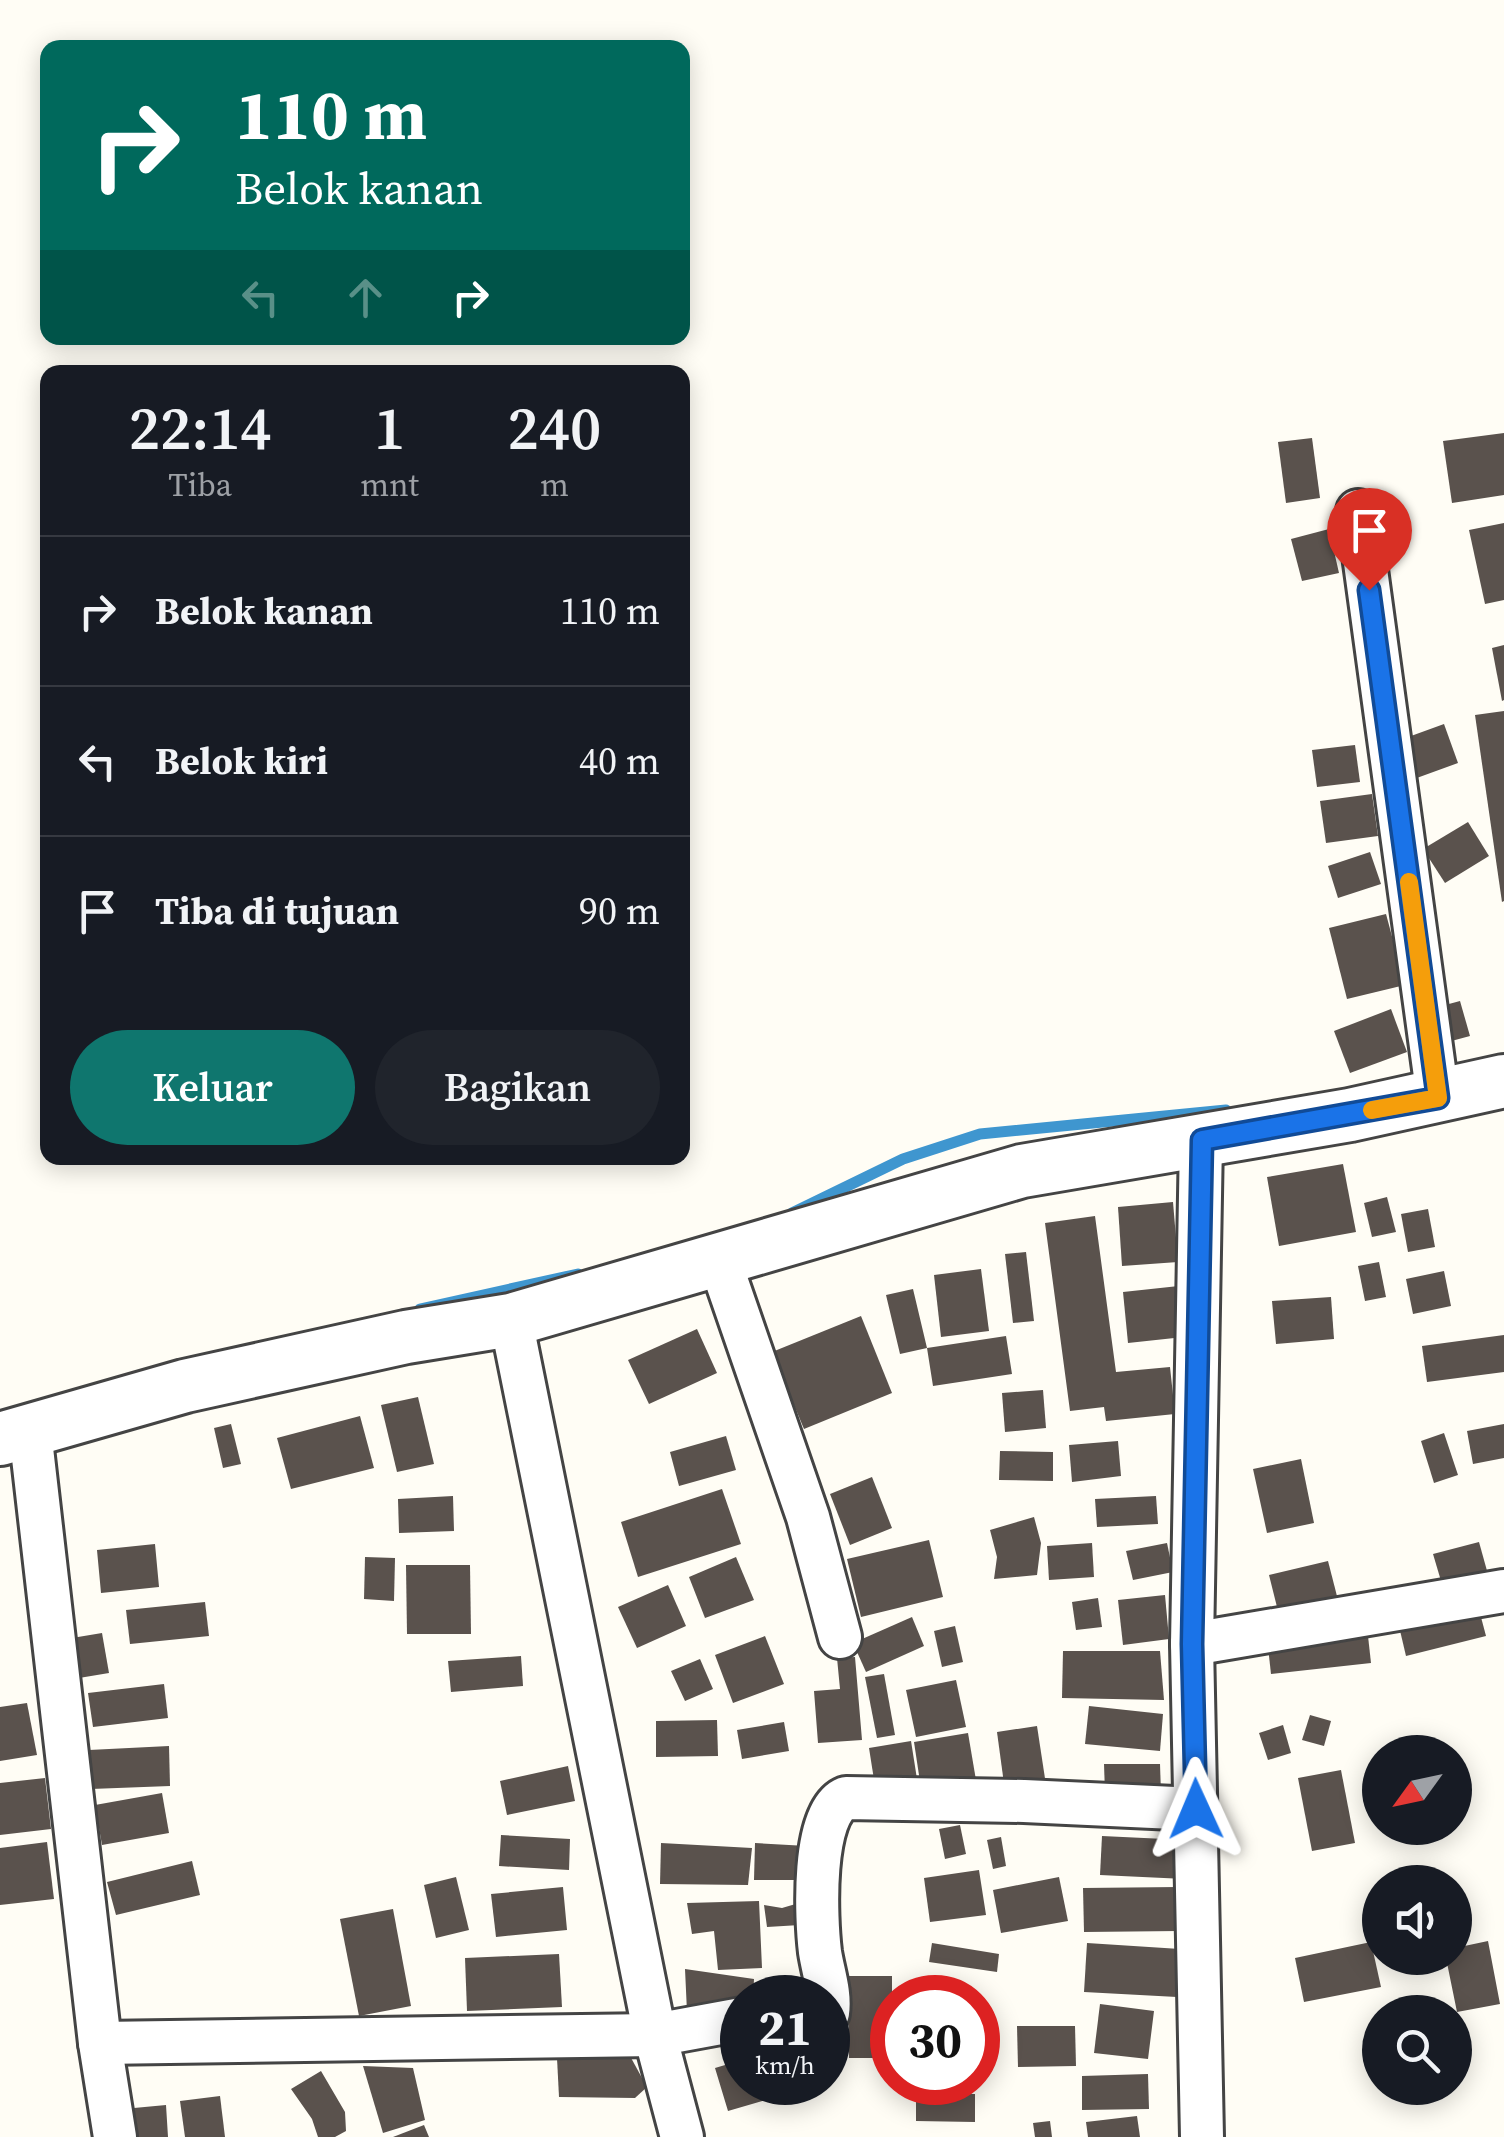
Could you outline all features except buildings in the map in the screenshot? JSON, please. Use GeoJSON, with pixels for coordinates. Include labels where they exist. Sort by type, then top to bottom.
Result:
{"type":"FeatureCollection","features":[{"type":"Feature","properties":{"kind":"street"},"geometry":{"type":"LineString","coordinates":[[1358,510],[1436,1084]]}},
{"type":"Feature","properties":{"kind":"street"},"geometry":{"type":"LineString","coordinates":[[114,2137],[15,1435],[185,1386],[406,1336],[511,1320],[1022,1171],[1202,1140],[1436,1084],[1504,1081]]}},
{"type":"Feature","properties":{"kind":"street"},"geometry":{"type":"LineString","coordinates":[[1202,1140],[1192,1644],[1202,2137]]}},
{"type":"Feature","properties":{"kind":"street"},"geometry":{"type":"LineString","coordinates":[[719,1259],[808,1517],[840,1636]]}},
{"type":"Feature","properties":{"kind":"street"},"geometry":{"type":"LineString","coordinates":[[511,1320],[655,2036],[682,2137]]}},
{"type":"Feature","properties":{"kind":"street"},"geometry":{"type":"LineString","coordinates":[[1192,1644],[1504,1590]]}},
{"type":"Feature","properties":{"kind":"street"},"geometry":{"type":"LineString","coordinates":[[825,1975],[816,1893],[826,1820],[836,1802],[846,1798],[1024,1801],[1196,1809]]}},
{"type":"Feature","properties":{"kind":"street"},"geometry":{"type":"LineString","coordinates":[[100,2043],[655,2036],[720,2023]]}},
{"type":"Feature","properties":{"kind":"waterway"},"geometry":{"type":"LineString","coordinates":[[792,1213],[903,1159],[980,1134],[1226,1110]]}},
{"type":"Feature","properties":{"kind":"waterway"},"geometry":{"type":"LineString","coordinates":[[420,1309],[578,1274]]}},
{"type":"Feature","properties":{"kind":"slow traffic"},"geometry":{"type":"LineString","coordinates":[[1372,1110],[1438,1098],[1409,882]]}},
{"type":"Feature","properties":{"kind":"route"},"geometry":{"type":"LineString","coordinates":[[1196,1809],[1192,1644],[1202,1140],[1438,1098],[1369,590]]}}]}
